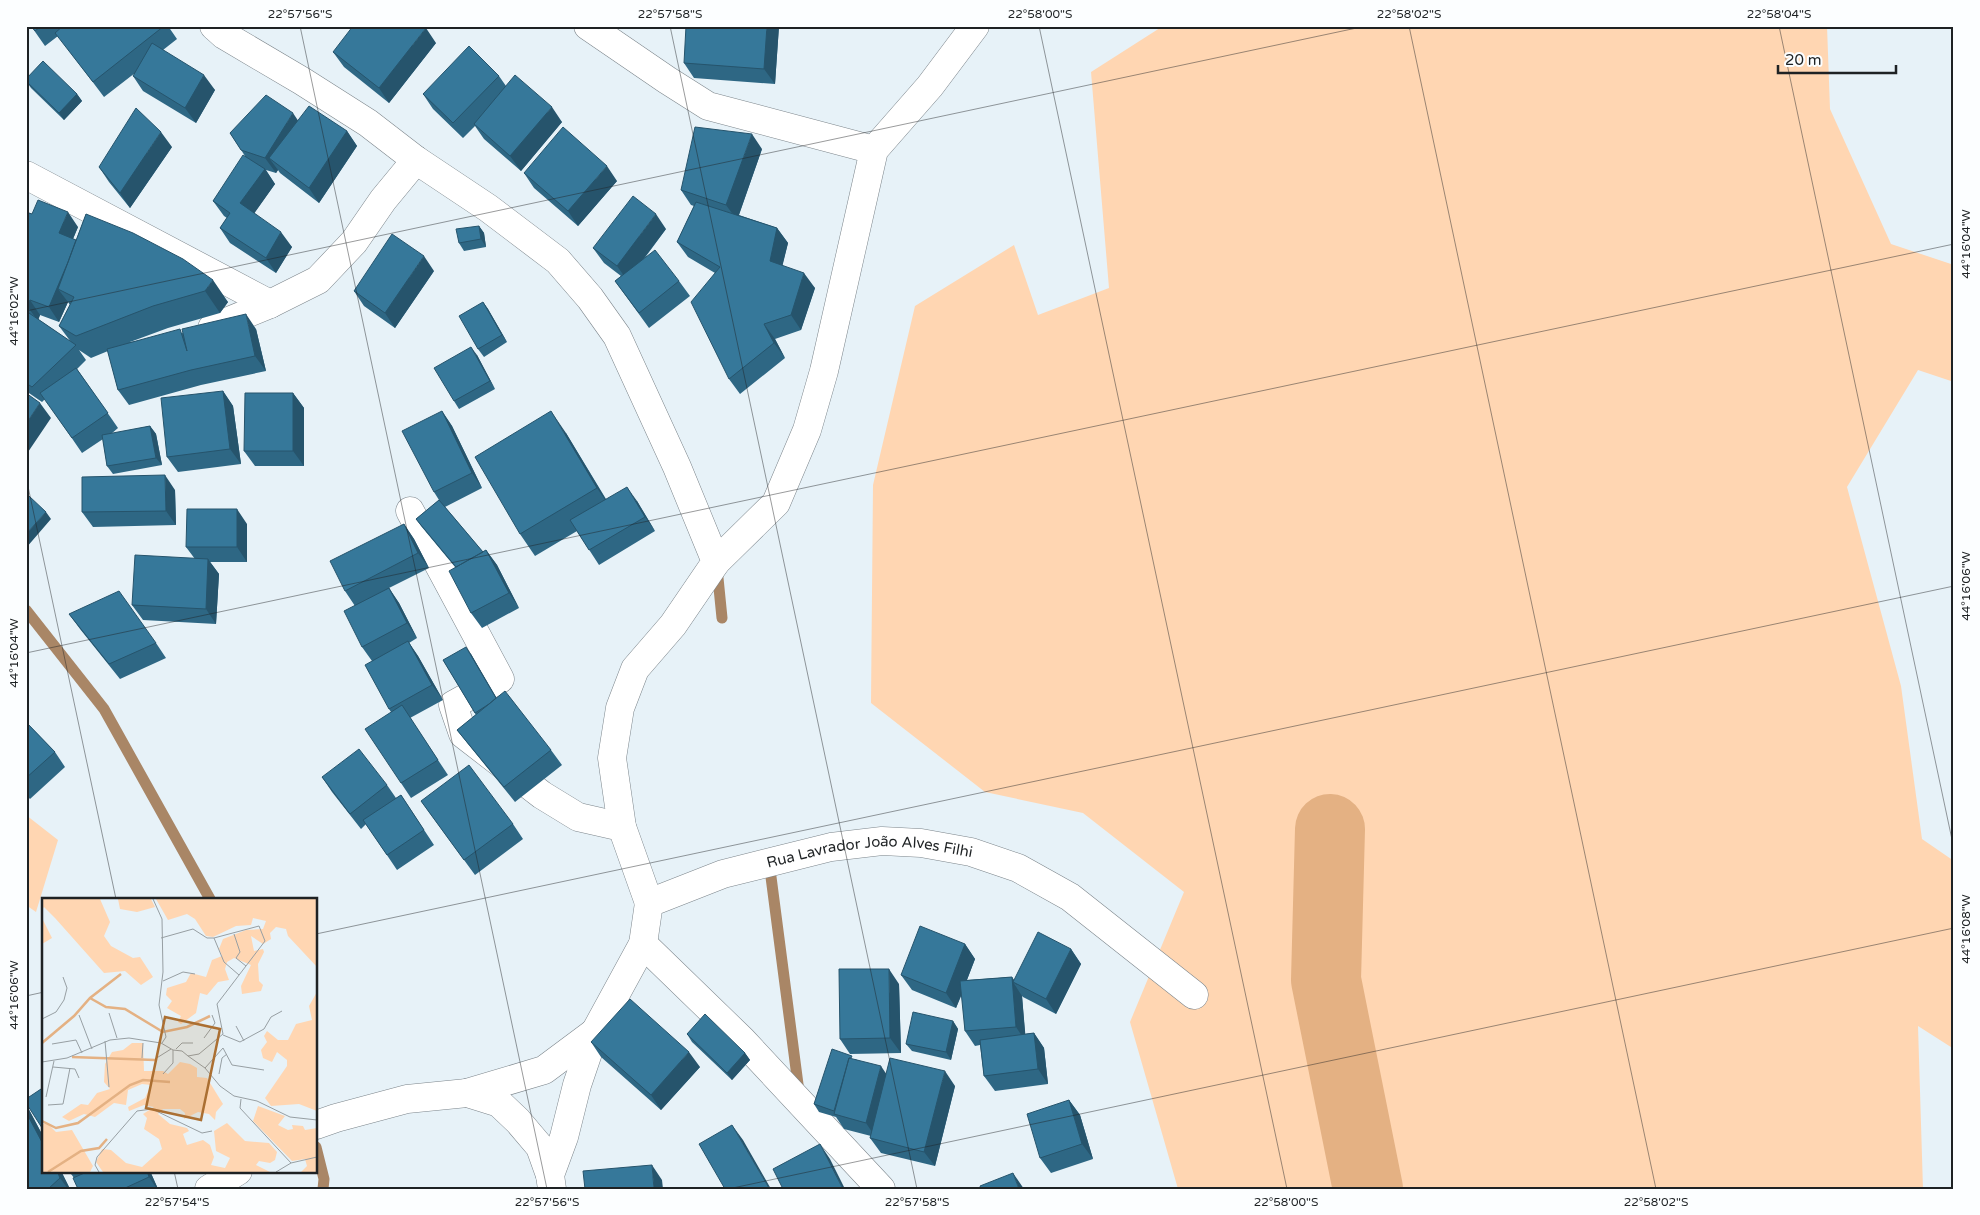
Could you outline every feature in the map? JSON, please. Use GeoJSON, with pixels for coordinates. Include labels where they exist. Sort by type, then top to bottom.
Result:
{"type":"FeatureCollection","features":[{"type":"Feature","properties":{"kind":"street"},"geometry":{"type":"LineString","coordinates":[[214,26],[224,35],[368,123],[416,160],[488,208],[558,261],[590,298],[617,336],[677,466],[716,562]]}},
{"type":"Feature","properties":{"kind":"street"},"geometry":{"type":"LineString","coordinates":[[588,26],[666,80],[708,106],[874,150]]}},
{"type":"Feature","properties":{"kind":"street"},"geometry":{"type":"LineString","coordinates":[[551,1182],[595,1032],[643,944],[649,903],[622,828],[612,758],[620,708],[635,669],[673,625],[716,562],[776,503],[807,430],[824,371],[874,150],[930,86],[974,26]]}},
{"type":"Feature","properties":{"kind":"street"},"geometry":{"type":"LineString","coordinates":[[185,333],[211,328],[270,304],[318,280],[354,242],[383,200],[416,160]]}},
{"type":"Feature","properties":{"kind":"street"},"geometry":{"type":"LineString","coordinates":[[26,175],[270,304]]}},
{"type":"Feature","properties":{"kind":"street"},"geometry":{"type":"LineString","coordinates":[[410,512],[500,678],[453,705],[463,734],[542,795],[578,817],[622,828]]}},
{"type":"Feature","properties":{"kind":"street","name":"Rua Lavrador João Alves Filhi"},"geometry":{"type":"LineString","coordinates":[[649,903],[723,874],[831,847],[882,841],[921,843],[971,852],[1018,868],[1070,897],[1194,995]]}},
{"type":"Feature","properties":{"kind":"street"},"geometry":{"type":"LineString","coordinates":[[643,944],[742,1040],[881,1189]]}},
{"type":"Feature","properties":{"kind":"street"},"geometry":{"type":"LineString","coordinates":[[318,1124],[407,1099],[467,1093],[544,1070],[595,1032]]}},
{"type":"Feature","properties":{"kind":"street"},"geometry":{"type":"LineString","coordinates":[[467,1093],[499,1103],[518,1121],[540,1147],[551,1182]]}},
{"type":"Feature","properties":{"kind":"street"},"geometry":{"type":"LineString","coordinates":[[208,1189],[236,1172]]}},
{"type":"Feature","properties":{"kind":"shaded area"},"geometry":{"type":"Polygon","coordinates":[[[1163,26],[1827,26],[1830,109],[1891,244],[1954,265],[1954,382],[1918,370],[1847,487],[1901,686],[1922,839],[1954,861],[1954,1049],[1918,1026],[1923,1189],[1178,1189],[1130,1022],[1184,892],[1083,813],[985,792],[871,703],[873,485],[915,306],[1014,245],[1038,315],[1109,288],[1091,72],[1163,26]]]}},
{"type":"Feature","properties":{"kind":"shaded area"},"geometry":{"type":"Polygon","coordinates":[[[26,815],[58,840],[36,912],[26,905],[26,815]]]}},
{"type":"Feature","properties":{"kind":"building"},"geometry":{"type":"Polygon","coordinates":[[[31,26],[41,26],[35,31],[31,26]]]}},
{"type":"Feature","properties":{"kind":"building"},"geometry":{"type":"Polygon","coordinates":[[[63,26],[164,26],[93,82],[55,33],[63,26]]]}},
{"type":"Feature","properties":{"kind":"building"},"geometry":{"type":"Polygon","coordinates":[[[353,26],[423,26],[426,28],[379,88],[333,52],[353,26]]]}},
{"type":"Feature","properties":{"kind":"building"},"geometry":{"type":"Polygon","coordinates":[[[686,26],[767,26],[764,69],[684,63],[686,26]]]}},
{"type":"Feature","properties":{"kind":"building"},"geometry":{"type":"Polygon","coordinates":[[[152,43],[204,75],[185,108],[133,76],[152,43]]]}},
{"type":"Feature","properties":{"kind":"building"},"geometry":{"type":"Polygon","coordinates":[[[469,46],[499,76],[453,123],[423,94],[469,46]]]}},
{"type":"Feature","properties":{"kind":"building"},"geometry":{"type":"Polygon","coordinates":[[[43,61],[77,94],[59,113],[26,81],[43,61]]]}},
{"type":"Feature","properties":{"kind":"building"},"geometry":{"type":"Polygon","coordinates":[[[515,75],[552,107],[510,156],[474,124],[515,75]]]}},
{"type":"Feature","properties":{"kind":"building"},"geometry":{"type":"Polygon","coordinates":[[[266,95],[293,113],[265,158],[241,150],[230,133],[266,95]]]}},
{"type":"Feature","properties":{"kind":"building"},"geometry":{"type":"Polygon","coordinates":[[[309,106],[347,131],[309,188],[269,158],[309,106]]]}},
{"type":"Feature","properties":{"kind":"building"},"geometry":{"type":"Polygon","coordinates":[[[136,108],[161,132],[120,193],[99,167],[136,108]]]}},
{"type":"Feature","properties":{"kind":"building"},"geometry":{"type":"Polygon","coordinates":[[[563,127],[607,166],[568,211],[524,173],[563,127]]]}},
{"type":"Feature","properties":{"kind":"building"},"geometry":{"type":"Polygon","coordinates":[[[695,127],[752,134],[726,205],[681,190],[695,127]]]}},
{"type":"Feature","properties":{"kind":"building"},"geometry":{"type":"Polygon","coordinates":[[[243,155],[265,169],[240,203],[281,232],[266,258],[220,228],[230,213],[213,201],[243,155]]]}},
{"type":"Feature","properties":{"kind":"building"},"geometry":{"type":"Polygon","coordinates":[[[633,196],[656,214],[617,266],[593,248],[633,196]]]}},
{"type":"Feature","properties":{"kind":"building"},"geometry":{"type":"Polygon","coordinates":[[[38,200],[68,212],[59,233],[76,240],[49,307],[30,300],[26,305],[26,212],[32,214],[38,200]]]}},
{"type":"Feature","properties":{"kind":"building"},"geometry":{"type":"Polygon","coordinates":[[[696,202],[777,228],[770,261],[804,273],[791,315],[764,324],[774,343],[729,379],[691,302],[720,267],[677,242],[696,202]]]}},
{"type":"Feature","properties":{"kind":"building"},"geometry":{"type":"Polygon","coordinates":[[[86,214],[133,233],[183,259],[213,280],[205,291],[153,306],[76,336],[59,326],[74,297],[58,289],[86,214]]]}},
{"type":"Feature","properties":{"kind":"building"},"geometry":{"type":"Polygon","coordinates":[[[479,226],[481,239],[459,243],[456,229],[479,226]]]}},
{"type":"Feature","properties":{"kind":"building"},"geometry":{"type":"Polygon","coordinates":[[[392,234],[424,256],[385,313],[354,291],[392,234]]]}},
{"type":"Feature","properties":{"kind":"building"},"geometry":{"type":"Polygon","coordinates":[[[655,250],[679,281],[639,313],[615,281],[655,250]]]}},
{"type":"Feature","properties":{"kind":"building"},"geometry":{"type":"Polygon","coordinates":[[[483,302],[502,335],[478,349],[459,316],[483,302]]]}},
{"type":"Feature","properties":{"kind":"building"},"geometry":{"type":"Polygon","coordinates":[[[26,311],[76,345],[32,387],[26,383],[26,311]]]}},
{"type":"Feature","properties":{"kind":"building"},"geometry":{"type":"Polygon","coordinates":[[[246,314],[255,356],[191,370],[118,390],[107,349],[180,329],[187,351],[182,329],[246,314]]]}},
{"type":"Feature","properties":{"kind":"building"},"geometry":{"type":"Polygon","coordinates":[[[471,347],[490,381],[454,401],[434,368],[471,347]]]}},
{"type":"Feature","properties":{"kind":"building"},"geometry":{"type":"Polygon","coordinates":[[[76,368],[108,413],[72,438],[40,393],[76,368]]]}},
{"type":"Feature","properties":{"kind":"building"},"geometry":{"type":"Polygon","coordinates":[[[223,391],[230,449],[167,457],[161,398],[223,391]]]}},
{"type":"Feature","properties":{"kind":"building"},"geometry":{"type":"Polygon","coordinates":[[[26,393],[40,403],[26,424],[26,393]]]}},
{"type":"Feature","properties":{"kind":"building"},"geometry":{"type":"Polygon","coordinates":[[[245,393],[293,393],[293,451],[244,451],[245,393]]]}},
{"type":"Feature","properties":{"kind":"building"},"geometry":{"type":"Polygon","coordinates":[[[442,411],[472,473],[434,492],[402,431],[442,411]]]}},
{"type":"Feature","properties":{"kind":"building"},"geometry":{"type":"Polygon","coordinates":[[[551,411],[597,488],[520,534],[475,457],[551,411]]]}},
{"type":"Feature","properties":{"kind":"building"},"geometry":{"type":"Polygon","coordinates":[[[150,426],[156,458],[107,466],[102,435],[150,426]]]}},
{"type":"Feature","properties":{"kind":"building"},"geometry":{"type":"Polygon","coordinates":[[[165,475],[166,511],[82,512],[82,477],[165,475]]]}},
{"type":"Feature","properties":{"kind":"building"},"geometry":{"type":"Polygon","coordinates":[[[627,487],[645,517],[589,550],[570,520],[627,487]]]}},
{"type":"Feature","properties":{"kind":"building"},"geometry":{"type":"Polygon","coordinates":[[[29,496],[46,512],[26,534],[26,499],[29,496]]]}},
{"type":"Feature","properties":{"kind":"building"},"geometry":{"type":"Polygon","coordinates":[[[439,500],[483,552],[456,567],[416,519],[439,500]]]}},
{"type":"Feature","properties":{"kind":"building"},"geometry":{"type":"Polygon","coordinates":[[[187,509],[237,509],[237,547],[186,547],[187,509]]]}},
{"type":"Feature","properties":{"kind":"building"},"geometry":{"type":"Polygon","coordinates":[[[404,524],[418,553],[345,591],[330,561],[404,524]]]}},
{"type":"Feature","properties":{"kind":"building"},"geometry":{"type":"Polygon","coordinates":[[[486,550],[509,593],[471,613],[449,571],[486,550]]]}},
{"type":"Feature","properties":{"kind":"building"},"geometry":{"type":"Polygon","coordinates":[[[135,555],[208,559],[206,609],[132,605],[135,555]]]}},
{"type":"Feature","properties":{"kind":"building"},"geometry":{"type":"Polygon","coordinates":[[[389,588],[407,623],[362,647],[344,611],[389,588]]]}},
{"type":"Feature","properties":{"kind":"building"},"geometry":{"type":"Polygon","coordinates":[[[119,591],[156,643],[109,664],[69,614],[119,591]]]}},
{"type":"Feature","properties":{"kind":"building"},"geometry":{"type":"Polygon","coordinates":[[[408,641],[432,685],[389,709],[365,665],[408,641]]]}},
{"type":"Feature","properties":{"kind":"building"},"geometry":{"type":"Polygon","coordinates":[[[466,647],[496,698],[475,713],[443,660],[466,647]]]}},
{"type":"Feature","properties":{"kind":"building"},"geometry":{"type":"Polygon","coordinates":[[[505,691],[551,750],[504,787],[457,730],[505,691]]]}},
{"type":"Feature","properties":{"kind":"building"},"geometry":{"type":"Polygon","coordinates":[[[402,705],[438,760],[401,783],[365,729],[402,705]]]}},
{"type":"Feature","properties":{"kind":"building"},"geometry":{"type":"Polygon","coordinates":[[[26,722],[55,752],[26,778],[26,722]]]}},
{"type":"Feature","properties":{"kind":"building"},"geometry":{"type":"Polygon","coordinates":[[[359,749],[387,785],[350,814],[322,777],[359,749]]]}},
{"type":"Feature","properties":{"kind":"building"},"geometry":{"type":"Polygon","coordinates":[[[469,765],[513,824],[464,860],[421,801],[469,765]]]}},
{"type":"Feature","properties":{"kind":"building"},"geometry":{"type":"Polygon","coordinates":[[[401,795],[424,830],[387,855],[363,820],[401,795]]]}},
{"type":"Feature","properties":{"kind":"building"},"geometry":{"type":"Polygon","coordinates":[[[920,926],[965,944],[946,993],[901,975],[920,926]]]}},
{"type":"Feature","properties":{"kind":"building"},"geometry":{"type":"Polygon","coordinates":[[[1038,932],[1071,949],[1046,999],[1013,982],[1038,932]]]}},
{"type":"Feature","properties":{"kind":"building"},"geometry":{"type":"Polygon","coordinates":[[[839,969],[889,969],[890,1038],[840,1039],[839,969]]]}},
{"type":"Feature","properties":{"kind":"building"},"geometry":{"type":"Polygon","coordinates":[[[1012,977],[1016,1027],[965,1031],[960,981],[1012,977]]]}},
{"type":"Feature","properties":{"kind":"building"},"geometry":{"type":"Polygon","coordinates":[[[630,999],[689,1052],[651,1095],[591,1042],[630,999]]]}},
{"type":"Feature","properties":{"kind":"building"},"geometry":{"type":"Polygon","coordinates":[[[913,1012],[953,1021],[946,1052],[906,1044],[913,1012]]]}},
{"type":"Feature","properties":{"kind":"building"},"geometry":{"type":"Polygon","coordinates":[[[705,1014],[745,1053],[727,1073],[687,1034],[705,1014]]]}},
{"type":"Feature","properties":{"kind":"building"},"geometry":{"type":"Polygon","coordinates":[[[1034,1033],[1038,1069],[984,1076],[980,1040],[1034,1033]]]}},
{"type":"Feature","properties":{"kind":"building"},"geometry":{"type":"Polygon","coordinates":[[[832,1049],[852,1056],[849,1058],[834,1111],[814,1104],[832,1049]]]}},
{"type":"Feature","properties":{"kind":"building"},"geometry":{"type":"Polygon","coordinates":[[[849,1058],[881,1066],[866,1123],[834,1114],[849,1058]]]}},
{"type":"Feature","properties":{"kind":"building"},"geometry":{"type":"Polygon","coordinates":[[[890,1058],[945,1071],[924,1152],[870,1138],[890,1058]]]}},
{"type":"Feature","properties":{"kind":"building"},"geometry":{"type":"Polygon","coordinates":[[[42,1088],[42,1128],[26,1103],[26,1099],[42,1088]]]}},
{"type":"Feature","properties":{"kind":"building"},"geometry":{"type":"Polygon","coordinates":[[[1069,1100],[1082,1144],[1040,1158],[1027,1114],[1069,1100]]]}},
{"type":"Feature","properties":{"kind":"building"},"geometry":{"type":"Polygon","coordinates":[[[26,1112],[42,1142],[42,1172],[57,1172],[60,1178],[48,1189],[26,1189],[26,1112]]]}},
{"type":"Feature","properties":{"kind":"building"},"geometry":{"type":"Polygon","coordinates":[[[732,1125],[769,1188],[725,1189],[699,1144],[732,1125]]]}},
{"type":"Feature","properties":{"kind":"building"},"geometry":{"type":"Polygon","coordinates":[[[820,1144],[843,1189],[783,1189],[773,1169],[820,1144]]]}},
{"type":"Feature","properties":{"kind":"building"},"geometry":{"type":"Polygon","coordinates":[[[652,1165],[654,1189],[585,1189],[583,1171],[652,1165]]]}},
{"type":"Feature","properties":{"kind":"building"},"geometry":{"type":"Polygon","coordinates":[[[87,1172],[147,1172],[149,1177],[123,1189],[78,1189],[73,1178],[87,1172]]]}},
{"type":"Feature","properties":{"kind":"building"},"geometry":{"type":"Polygon","coordinates":[[[1013,1173],[1019,1189],[981,1189],[980,1186],[1013,1173]]]}},
{"type":"Feature","properties":{"kind":"waterway"},"geometry":{"type":"LineString","coordinates":[[717,568],[722,618]]}},
{"type":"Feature","properties":{"kind":"waterway"},"geometry":{"type":"LineString","coordinates":[[26,610],[104,709],[209,898]]}},
{"type":"Feature","properties":{"kind":"waterway"},"geometry":{"type":"LineString","coordinates":[[1330,829],[1326,980],[1368,1189]]}},
{"type":"Feature","properties":{"kind":"waterway"},"geometry":{"type":"LineString","coordinates":[[771,877],[799,1092]]}},
{"type":"Feature","properties":{"kind":"waterway"},"geometry":{"type":"LineString","coordinates":[[318,1155],[324,1179],[323,1189]]}}]}
